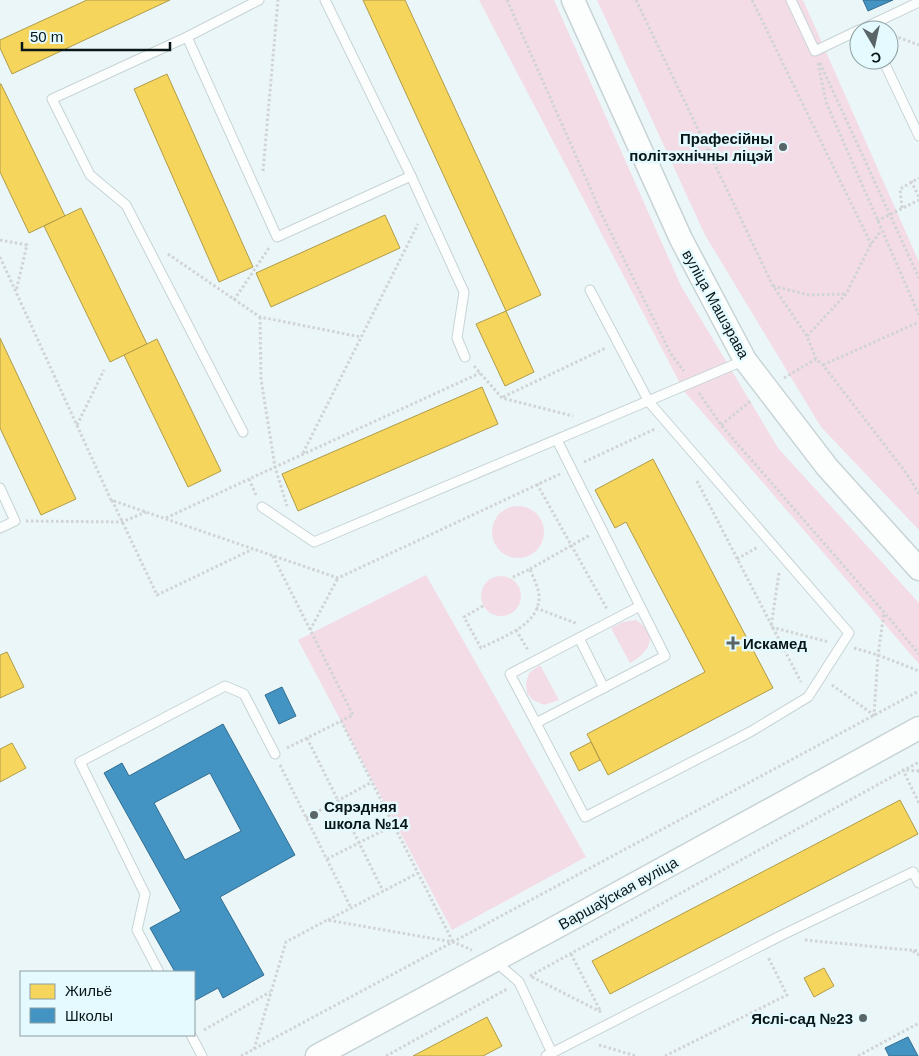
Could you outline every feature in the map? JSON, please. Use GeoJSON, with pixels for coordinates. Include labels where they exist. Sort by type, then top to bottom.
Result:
{"type":"FeatureCollection","features":[{"type":"Feature","properties":{"kind":"street","name":"вуліца Машэрава"},"geometry":{"type":"LineString","coordinates":[[573,0],[680,239],[745,360],[827,467],[919,569]]}},
{"type":"Feature","properties":{"kind":"street","name":"Варшаўская вуліца"},"geometry":{"type":"LineString","coordinates":[[317,1056],[919,728]]}},
{"type":"Feature","properties":{"kind":"lane"},"geometry":{"type":"LineString","coordinates":[[243,432],[126,205],[90,175],[52,99],[187,37],[260,0]]}},
{"type":"Feature","properties":{"kind":"lane"},"geometry":{"type":"LineString","coordinates":[[325,0],[411,176],[464,292],[457,338],[465,356]]}},
{"type":"Feature","properties":{"kind":"lane"},"geometry":{"type":"LineString","coordinates":[[790,0],[815,51],[849,36]]}},
{"type":"Feature","properties":{"kind":"lane"},"geometry":{"type":"LineString","coordinates":[[882,20],[919,2]]}},
{"type":"Feature","properties":{"kind":"lane"},"geometry":{"type":"LineString","coordinates":[[187,37],[277,237],[411,176]]}},
{"type":"Feature","properties":{"kind":"lane"},"geometry":{"type":"LineString","coordinates":[[888,70],[919,136]]}},
{"type":"Feature","properties":{"kind":"lane"},"geometry":{"type":"LineString","coordinates":[[590,290],[649,402],[849,633],[808,697],[750,732],[585,817],[510,674],[640,606]]}},
{"type":"Feature","properties":{"kind":"lane"},"geometry":{"type":"LineString","coordinates":[[262,507],[314,542],[745,360]]}},
{"type":"Feature","properties":{"kind":"lane"},"geometry":{"type":"LineString","coordinates":[[536,723],[665,656],[557,440]]}},
{"type":"Feature","properties":{"kind":"lane"},"geometry":{"type":"LineString","coordinates":[[0,488],[15,521],[0,528]]}},
{"type":"Feature","properties":{"kind":"lane"},"geometry":{"type":"LineString","coordinates":[[579,638],[604,688]]}},
{"type":"Feature","properties":{"kind":"lane"},"geometry":{"type":"LineString","coordinates":[[158,971],[137,930],[145,894],[80,762],[225,686],[244,694],[275,754]]}},
{"type":"Feature","properties":{"kind":"lane"},"geometry":{"type":"LineString","coordinates":[[495,960],[519,982],[549,1054],[762,945],[913,872],[919,883]]}},
{"type":"Feature","properties":{"kind":"lane"},"geometry":{"type":"LineString","coordinates":[[191,1036],[202,1056]]}},
{"type":"Feature","properties":{"kind":"path"},"geometry":{"type":"LineString","coordinates":[[261,202],[278,0]]}},
{"type":"Feature","properties":{"kind":"path"},"geometry":{"type":"LineString","coordinates":[[507,0],[604,216],[671,354],[721,425],[919,654]]}},
{"type":"Feature","properties":{"kind":"path"},"geometry":{"type":"LineString","coordinates":[[636,0],[773,286],[807,336],[816,359],[906,474],[919,494]]}},
{"type":"Feature","properties":{"kind":"path"},"geometry":{"type":"LineString","coordinates":[[752,0],[870,244]]}},
{"type":"Feature","properties":{"kind":"path"},"geometry":{"type":"LineString","coordinates":[[899,38],[919,45]]}},
{"type":"Feature","properties":{"kind":"path"},"geometry":{"type":"LineString","coordinates":[[815,51],[919,278]]}},
{"type":"Feature","properties":{"kind":"path"},"geometry":{"type":"LineString","coordinates":[[815,51],[826,102],[919,315]]}},
{"type":"Feature","properties":{"kind":"path"},"geometry":{"type":"LineString","coordinates":[[902,208],[900,189],[919,178]]}},
{"type":"Feature","properties":{"kind":"path"},"geometry":{"type":"LineString","coordinates":[[877,221],[919,199],[911,181]]}},
{"type":"Feature","properties":{"kind":"path"},"geometry":{"type":"LineString","coordinates":[[302,455],[426,208]]}},
{"type":"Feature","properties":{"kind":"path"},"geometry":{"type":"LineString","coordinates":[[807,336],[846,294],[870,244],[882,231]]}},
{"type":"Feature","properties":{"kind":"path"},"geometry":{"type":"LineString","coordinates":[[141,236],[260,318],[361,337]]}},
{"type":"Feature","properties":{"kind":"path"},"geometry":{"type":"LineString","coordinates":[[234,300],[277,237]]}},
{"type":"Feature","properties":{"kind":"path"},"geometry":{"type":"LineString","coordinates":[[0,240],[27,245],[16,292]]}},
{"type":"Feature","properties":{"kind":"path"},"geometry":{"type":"LineString","coordinates":[[0,258],[111,500],[157,595],[253,549]]}},
{"type":"Feature","properties":{"kind":"path"},"geometry":{"type":"LineString","coordinates":[[773,286],[809,295],[846,294]]}},
{"type":"Feature","properties":{"kind":"path"},"geometry":{"type":"LineString","coordinates":[[260,318],[262,379],[275,467],[294,528]]}},
{"type":"Feature","properties":{"kind":"path"},"geometry":{"type":"LineString","coordinates":[[823,366],[919,322]]}},
{"type":"Feature","properties":{"kind":"path"},"geometry":{"type":"LineString","coordinates":[[502,398],[618,342]]}},
{"type":"Feature","properties":{"kind":"path"},"geometry":{"type":"LineString","coordinates":[[465,356],[502,398],[598,423]]}},
{"type":"Feature","properties":{"kind":"path"},"geometry":{"type":"LineString","coordinates":[[77,425],[104,370]]}},
{"type":"Feature","properties":{"kind":"path"},"geometry":{"type":"LineString","coordinates":[[165,518],[480,373]]}},
{"type":"Feature","properties":{"kind":"path"},"geometry":{"type":"LineString","coordinates":[[310,630],[338,578],[668,423]]}},
{"type":"Feature","properties":{"kind":"path"},"geometry":{"type":"LineString","coordinates":[[694,474],[808,697]]}},
{"type":"Feature","properties":{"kind":"path"},"geometry":{"type":"LineString","coordinates":[[249,479],[262,507]]}},
{"type":"Feature","properties":{"kind":"path"},"geometry":{"type":"LineString","coordinates":[[537,484],[613,620]]}},
{"type":"Feature","properties":{"kind":"path"},"geometry":{"type":"LineString","coordinates":[[111,500],[338,578]]}},
{"type":"Feature","properties":{"kind":"path"},"geometry":{"type":"LineString","coordinates":[[15,521],[122,522],[146,512]]}},
{"type":"Feature","properties":{"kind":"path"},"geometry":{"type":"LineString","coordinates":[[511,578],[602,529]]}},
{"type":"Feature","properties":{"kind":"path"},"geometry":{"type":"LineString","coordinates":[[737,559],[769,540]]}},
{"type":"Feature","properties":{"kind":"path"},"geometry":{"type":"LineString","coordinates":[[772,627],[782,555]]}},
{"type":"Feature","properties":{"kind":"path"},"geometry":{"type":"LineString","coordinates":[[272,556],[353,715],[275,754],[351,908]]}},
{"type":"Feature","properties":{"kind":"path"},"geometry":{"type":"LineString","coordinates":[[483,606],[464,616],[481,648],[523,626],[530,619],[536,608],[539,596],[530,569]]}},
{"type":"Feature","properties":{"kind":"path"},"geometry":{"type":"LineString","coordinates":[[536,608],[595,630]]}},
{"type":"Feature","properties":{"kind":"path"},"geometry":{"type":"LineString","coordinates":[[874,715],[878,654],[884,612]]}},
{"type":"Feature","properties":{"kind":"path"},"geometry":{"type":"LineString","coordinates":[[516,630],[534,662]]}},
{"type":"Feature","properties":{"kind":"path"},"geometry":{"type":"LineString","coordinates":[[821,678],[874,715]]}},
{"type":"Feature","properties":{"kind":"path"},"geometry":{"type":"LineString","coordinates":[[241,1056],[919,691]]}},
{"type":"Feature","properties":{"kind":"path"},"geometry":{"type":"LineString","coordinates":[[341,721],[453,942]]}},
{"type":"Feature","properties":{"kind":"path"},"geometry":{"type":"LineString","coordinates":[[307,738],[383,891]]}},
{"type":"Feature","properties":{"kind":"path"},"geometry":{"type":"LineString","coordinates":[[386,1056],[919,762]]}},
{"type":"Feature","properties":{"kind":"path"},"geometry":{"type":"LineString","coordinates":[[903,770],[919,771]]}},
{"type":"Feature","properties":{"kind":"path"},"geometry":{"type":"LineString","coordinates":[[903,770],[919,803]]}},
{"type":"Feature","properties":{"kind":"path"},"geometry":{"type":"LineString","coordinates":[[306,818],[372,782]]}},
{"type":"Feature","properties":{"kind":"path"},"geometry":{"type":"LineString","coordinates":[[327,859],[394,825]]}},
{"type":"Feature","properties":{"kind":"path"},"geometry":{"type":"LineString","coordinates":[[254,1050],[286,942],[418,873]]}},
{"type":"Feature","properties":{"kind":"path"},"geometry":{"type":"LineString","coordinates":[[327,920],[453,942]]}},
{"type":"Feature","properties":{"kind":"path"},"geometry":{"type":"LineString","coordinates":[[778,937],[919,951]]}},
{"type":"Feature","properties":{"kind":"path"},"geometry":{"type":"LineString","coordinates":[[665,1056],[787,994],[762,945]]}},
{"type":"Feature","properties":{"kind":"path"},"geometry":{"type":"LineString","coordinates":[[910,950],[919,955]]}},
{"type":"Feature","properties":{"kind":"path"},"geometry":{"type":"LineString","coordinates":[[571,954],[607,1024]]}},
{"type":"Feature","properties":{"kind":"path"},"geometry":{"type":"LineString","coordinates":[[530,976],[601,1012]]}},
{"type":"Feature","properties":{"kind":"path"},"geometry":{"type":"LineString","coordinates":[[195,1034],[271,992]]}},
{"type":"Feature","properties":{"kind":"path"},"geometry":{"type":"LineString","coordinates":[[858,1056],[919,1023]]}},
{"type":"Feature","properties":{"kind":"path"},"geometry":{"type":"LineString","coordinates":[[578,1040],[636,1056]]}},
{"type":"Feature","properties":{"kind":"path"},"geometry":{"type":"LineString","coordinates":[[618,1056],[619,1051]]}},
{"type":"Feature","properties":{"kind":"shaded area"},"geometry":{"type":"Polygon","coordinates":[[[479,0],[554,0],[681,286],[778,448],[919,603],[919,664],[684,391],[479,0]]]}},
{"type":"Feature","properties":{"kind":"shaded area"},"geometry":{"type":"Polygon","coordinates":[[[597,0],[803,0],[919,262],[919,530],[821,427],[705,235],[597,0]]]}},
{"type":"Feature","properties":{"kind":"shaded area"},"geometry":{"type":"Polygon","coordinates":[[[518,506],[532,510],[540,518],[544,532],[540,546],[532,554],[518,558],[504,554],[496,546],[492,532],[496,518],[504,510],[518,506]]]}},
{"type":"Feature","properties":{"kind":"shaded area"},"geometry":{"type":"Polygon","coordinates":[[[426,575],[586,857],[452,930],[298,640],[426,575]]]}},
{"type":"Feature","properties":{"kind":"shaded area"},"geometry":{"type":"Polygon","coordinates":[[[505,576],[512,579],[518,585],[521,596],[520,604],[512,613],[505,616],[497,616],[490,613],[482,604],[481,592],[484,585],[493,577],[505,576]]]}},
{"type":"Feature","properties":{"kind":"shaded area"},"geometry":{"type":"Polygon","coordinates":[[[636,620],[647,630],[650,641],[646,650],[630,663],[611,628],[623,622],[636,620]]]}},
{"type":"Feature","properties":{"kind":"shaded area"},"geometry":{"type":"Polygon","coordinates":[[[540,665],[559,700],[544,705],[533,700],[527,693],[526,683],[529,673],[540,665]]]}},
{"type":"Feature","properties":{"kind":"building: Жильё"},"geometry":{"type":"Polygon","coordinates":[[[87,0],[170,0],[12,74],[0,48],[0,40],[87,0]]]}},
{"type":"Feature","properties":{"kind":"building: Жильё"},"geometry":{"type":"Polygon","coordinates":[[[363,0],[405,0],[541,295],[506,311],[363,0]]]}},
{"type":"Feature","properties":{"kind":"building: Жильё"},"geometry":{"type":"Polygon","coordinates":[[[167,74],[253,267],[219,282],[134,89],[167,74]]]}},
{"type":"Feature","properties":{"kind":"building: Жильё"},"geometry":{"type":"Polygon","coordinates":[[[0,84],[65,216],[29,233],[0,172],[0,84]]]}},
{"type":"Feature","properties":{"kind":"building: Жильё"},"geometry":{"type":"Polygon","coordinates":[[[81,208],[147,344],[110,362],[44,226],[81,208]]]}},
{"type":"Feature","properties":{"kind":"building: Жильё"},"geometry":{"type":"Polygon","coordinates":[[[385,215],[400,248],[271,307],[256,273],[385,215]]]}},
{"type":"Feature","properties":{"kind":"building: Жильё"},"geometry":{"type":"Polygon","coordinates":[[[506,311],[534,372],[505,386],[476,324],[506,311]]]}},
{"type":"Feature","properties":{"kind":"building: Жильё"},"geometry":{"type":"Polygon","coordinates":[[[0,338],[76,499],[41,515],[0,428],[0,338]]]}},
{"type":"Feature","properties":{"kind":"building: Жильё"},"geometry":{"type":"Polygon","coordinates":[[[157,339],[221,471],[188,487],[124,355],[157,339]]]}},
{"type":"Feature","properties":{"kind":"building: Жильё"},"geometry":{"type":"Polygon","coordinates":[[[482,387],[498,424],[298,511],[282,474],[482,387]]]}},
{"type":"Feature","properties":{"kind":"building: Жильё"},"geometry":{"type":"Polygon","coordinates":[[[653,459],[773,688],[608,775],[587,734],[705,672],[626,522],[615,528],[595,490],[653,459]]]}},
{"type":"Feature","properties":{"kind":"building: Жильё"},"geometry":{"type":"Polygon","coordinates":[[[7,652],[24,687],[0,698],[0,655],[7,652]]]}},
{"type":"Feature","properties":{"kind":"building: Жильё"},"geometry":{"type":"Polygon","coordinates":[[[591,742],[600,760],[579,771],[570,753],[591,742]]]}},
{"type":"Feature","properties":{"kind":"building: Жильё"},"geometry":{"type":"Polygon","coordinates":[[[12,743],[26,768],[0,782],[0,749],[12,743]]]}},
{"type":"Feature","properties":{"kind":"building: Жильё"},"geometry":{"type":"Polygon","coordinates":[[[900,800],[918,834],[610,994],[592,961],[900,800]]]}},
{"type":"Feature","properties":{"kind":"building: Жильё"},"geometry":{"type":"Polygon","coordinates":[[[824,968],[834,986],[814,997],[804,978],[824,968]]]}},
{"type":"Feature","properties":{"kind":"building: Жильё"},"geometry":{"type":"Polygon","coordinates":[[[487,1017],[502,1046],[483,1056],[413,1056],[487,1017]]]}},
{"type":"Feature","properties":{"kind":"building: Школы"},"geometry":{"type":"Polygon","coordinates":[[[863,0],[893,0],[868,11],[863,0]]]}},
{"type":"Feature","properties":{"kind":"building: Школы"},"geometry":{"type":"Polygon","coordinates":[[[282,687],[296,716],[279,724],[265,695],[282,687]]]}},
{"type":"Feature","properties":{"kind":"building: Школы"},"geometry":{"type":"Polygon","coordinates":[[[223,724],[295,855],[220,897],[264,975],[223,998],[218,988],[195,1000],[195,971],[174,971],[150,928],[181,911],[104,773],[122,763],[129,776],[223,724]],[[210,773],[154,803],[185,860],[241,831],[210,773]]]}},
{"type":"Feature","properties":{"kind":"building: Школы"},"geometry":{"type":"Polygon","coordinates":[[[908,1037],[918,1056],[889,1056],[885,1048],[908,1037]]]}},
{"type":"Feature","properties":{"kind":"place","name":"Прафесійны політэхнічны ліцэй"},"geometry":{"type":"Point","coordinates":[783,147]}},
{"type":"Feature","properties":{"kind":"place","name":"Искамед"},"geometry":{"type":"Point","coordinates":[733,643]}},
{"type":"Feature","properties":{"kind":"place","name":"Сярэдняя школа №14"},"geometry":{"type":"Point","coordinates":[314,815]}},
{"type":"Feature","properties":{"kind":"place","name":"Яслі-сад №23"},"geometry":{"type":"Point","coordinates":[863,1018]}}]}
